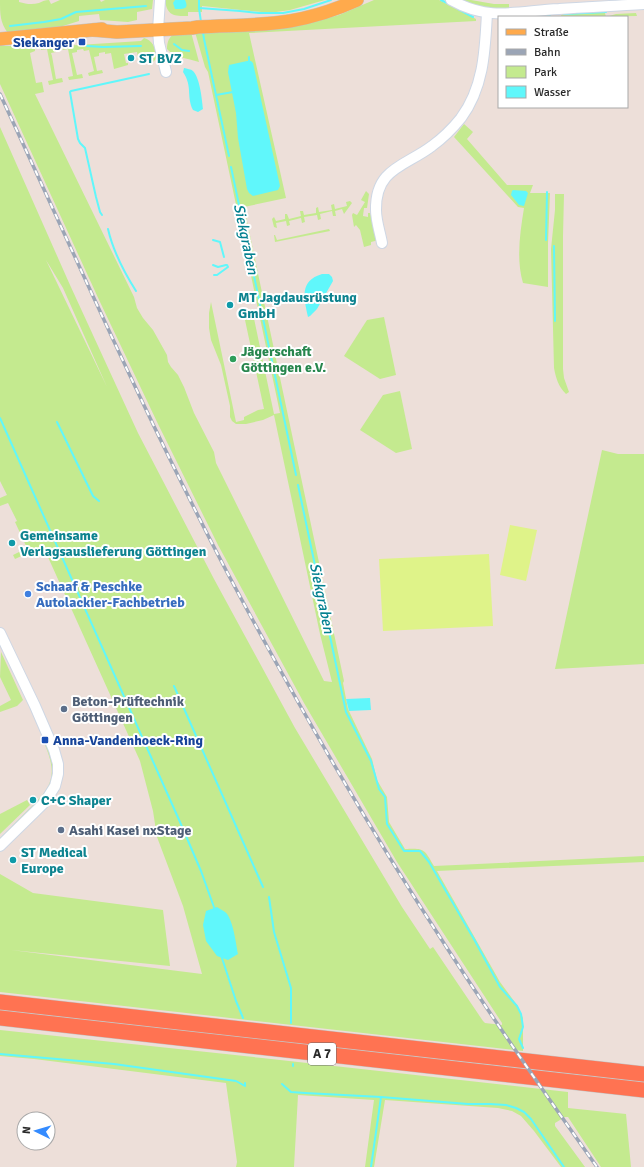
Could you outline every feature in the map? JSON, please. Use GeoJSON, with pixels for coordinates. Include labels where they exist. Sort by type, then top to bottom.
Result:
{"type":"FeatureCollection","features":[{"type":"Feature","properties":{"kind":"highway","name":"A 7"},"geometry":{"type":"LineString","coordinates":[[0,1002],[644,1074]]}},
{"type":"Feature","properties":{"kind":"highway","name":"A 7"},"geometry":{"type":"LineString","coordinates":[[0,1018],[644,1090]]}},
{"type":"Feature","properties":{"kind":"main road"},"geometry":{"type":"LineString","coordinates":[[0,39],[93,30],[118,26],[192,28],[199,26],[272,24],[316,16],[357,0]]}},
{"type":"Feature","properties":{"kind":"street"},"geometry":{"type":"LineString","coordinates":[[160,0],[159,43],[166,72]]}},
{"type":"Feature","properties":{"kind":"street"},"geometry":{"type":"LineString","coordinates":[[451,0],[463,6],[487,13],[511,14],[557,9],[644,4]]}},
{"type":"Feature","properties":{"kind":"street"},"geometry":{"type":"LineString","coordinates":[[382,243],[376,208],[377,196],[381,185],[389,172],[438,141],[452,128],[464,113],[477,88],[482,72],[487,13]]}},
{"type":"Feature","properties":{"kind":"street"},"geometry":{"type":"LineString","coordinates":[[0,634],[35,706],[54,750],[58,764],[58,774],[56,786],[45,802],[0,846]]}},
{"type":"Feature","properties":{"kind":"green space"},"geometry":{"type":"Polygon","coordinates":[[[0,0],[19,0],[19,2],[31,4],[49,0],[51,4],[60,0],[100,0],[101,2],[105,0],[153,0],[152,9],[137,12],[137,20],[128,22],[100,20],[99,14],[79,16],[79,21],[63,26],[8,33],[3,26],[1,18],[0,0]]]}},
{"type":"Feature","properties":{"kind":"green space"},"geometry":{"type":"Polygon","coordinates":[[[165,0],[325,0],[290,10],[276,12],[202,6],[202,12],[188,12],[188,16],[179,16],[169,12],[165,0]]]}},
{"type":"Feature","properties":{"kind":"green space"},"geometry":{"type":"Polygon","coordinates":[[[374,0],[439,0],[476,19],[476,21],[249,33],[286,198],[244,207],[344,681],[343,683],[348,709],[372,759],[377,780],[387,797],[389,822],[405,849],[420,849],[426,853],[434,866],[644,856],[644,862],[437,871],[500,982],[517,1005],[523,1018],[523,1051],[0,992],[0,874],[33,893],[163,910],[170,966],[11,950],[202,974],[183,906],[157,837],[153,811],[140,761],[43,546],[15,559],[13,555],[27,548],[15,522],[17,521],[8,503],[0,506],[0,498],[7,495],[0,481],[0,127],[138,433],[214,579],[295,728],[402,907],[430,949],[433,947],[483,1021],[485,1023],[502,1025],[397,862],[304,703],[218,545],[100,302],[0,84],[0,46],[14,46],[12,42],[62,43],[62,46],[141,41],[144,38],[151,42],[155,47],[157,56],[152,63],[151,60],[139,63],[137,52],[124,54],[128,65],[114,69],[111,53],[99,53],[99,56],[94,57],[97,71],[102,70],[103,73],[89,76],[88,73],[94,71],[89,50],[77,50],[77,52],[72,53],[77,75],[82,74],[83,78],[69,80],[68,77],[73,76],[68,49],[56,49],[56,52],[51,53],[56,79],[62,78],[63,82],[49,85],[48,81],[53,80],[47,49],[35,49],[35,51],[30,53],[36,83],[42,82],[44,92],[35,94],[134,297],[137,308],[153,330],[167,355],[168,362],[178,375],[184,387],[194,413],[214,452],[216,463],[324,681],[332,682],[320,634],[274,415],[263,420],[246,424],[236,424],[232,421],[221,365],[211,340],[209,313],[211,302],[236,422],[244,420],[244,417],[258,410],[264,409],[245,320],[250,309],[252,309],[274,414],[280,413],[208,72],[205,67],[195,32],[320,20],[339,15],[374,0]],[[46,260],[107,387],[63,288],[46,260]]]}},
{"type":"Feature","properties":{"kind":"green space"},"geometry":{"type":"Polygon","coordinates":[[[458,0],[509,4],[509,8],[489,8],[458,0]]]}},
{"type":"Feature","properties":{"kind":"green space"},"geometry":{"type":"Polygon","coordinates":[[[606,11],[606,16],[561,16],[563,13],[606,11]]]}},
{"type":"Feature","properties":{"kind":"green space"},"geometry":{"type":"Polygon","coordinates":[[[636,13],[637,16],[608,16],[636,13]]]}},
{"type":"Feature","properties":{"kind":"green space"},"geometry":{"type":"Polygon","coordinates":[[[191,32],[199,62],[177,56],[167,49],[171,36],[191,32]]]}},
{"type":"Feature","properties":{"kind":"green space"},"geometry":{"type":"Polygon","coordinates":[[[464,124],[473,132],[467,139],[507,185],[533,185],[530,193],[550,193],[548,287],[523,283],[519,255],[524,208],[518,207],[454,137],[464,124]]]}},
{"type":"Feature","properties":{"kind":"green space"},"geometry":{"type":"Polygon","coordinates":[[[366,191],[369,194],[367,208],[364,208],[363,216],[368,217],[368,213],[370,213],[379,240],[371,242],[371,245],[364,247],[360,230],[356,225],[354,227],[352,215],[353,213],[357,215],[365,202],[361,200],[366,191]]]}},
{"type":"Feature","properties":{"kind":"green space"},"geometry":{"type":"Polygon","coordinates":[[[555,194],[564,194],[563,369],[564,378],[569,392],[566,394],[558,382],[554,368],[551,249],[555,194]]]}},
{"type":"Feature","properties":{"kind":"green space"},"geometry":{"type":"Polygon","coordinates":[[[350,201],[352,203],[344,214],[342,209],[335,211],[336,216],[333,216],[332,211],[320,214],[321,219],[318,220],[317,215],[304,217],[305,222],[302,223],[301,218],[289,221],[290,225],[287,226],[286,221],[276,223],[277,228],[274,227],[272,219],[274,217],[276,221],[285,219],[285,214],[287,214],[289,219],[301,216],[300,211],[303,211],[304,215],[316,213],[316,208],[318,207],[319,212],[332,210],[331,205],[334,204],[335,209],[347,206],[346,202],[350,201]]]}},
{"type":"Feature","properties":{"kind":"green space"},"geometry":{"type":"Polygon","coordinates":[[[329,229],[330,231],[275,242],[274,235],[277,240],[329,229]]]}},
{"type":"Feature","properties":{"kind":"green space"},"geometry":{"type":"Polygon","coordinates":[[[384,317],[396,375],[380,379],[344,356],[367,320],[384,317]]]}},
{"type":"Feature","properties":{"kind":"green space"},"geometry":{"type":"Polygon","coordinates":[[[400,391],[412,449],[396,453],[360,430],[383,395],[400,391]]]}},
{"type":"Feature","properties":{"kind":"green space"},"geometry":{"type":"Polygon","coordinates":[[[602,450],[618,454],[644,454],[644,664],[555,669],[602,450]]]}},
{"type":"Feature","properties":{"kind":"green space"},"geometry":{"type":"Polygon","coordinates":[[[510,525],[537,530],[526,581],[500,575],[510,525]]]}},
{"type":"Feature","properties":{"kind":"green space"},"geometry":{"type":"Polygon","coordinates":[[[489,554],[493,626],[383,631],[379,559],[489,554]]]}},
{"type":"Feature","properties":{"kind":"green space"},"geometry":{"type":"Polygon","coordinates":[[[1,652],[23,700],[17,706],[0,712],[0,706],[11,700],[0,677],[1,652]]]}},
{"type":"Feature","properties":{"kind":"green space"},"geometry":{"type":"Polygon","coordinates":[[[45,745],[48,746],[55,770],[48,792],[0,841],[0,838],[37,801],[48,787],[52,773],[49,756],[45,745]]]}},
{"type":"Feature","properties":{"kind":"green space"},"geometry":{"type":"Polygon","coordinates":[[[27,800],[30,805],[0,834],[0,814],[27,800]]]}},
{"type":"Feature","properties":{"kind":"green space"},"geometry":{"type":"Polygon","coordinates":[[[0,1030],[568,1092],[568,1108],[626,1114],[631,1167],[601,1167],[568,1117],[565,1117],[555,1123],[555,1126],[585,1167],[561,1167],[521,1116],[512,1111],[498,1108],[385,1100],[374,1167],[365,1167],[374,1100],[298,1095],[294,1167],[236,1167],[237,1162],[226,1083],[0,1056],[0,1030]]]}},
{"type":"Feature","properties":{"kind":"water"},"geometry":{"type":"Polygon","coordinates":[[[175,0],[185,0],[187,6],[183,9],[175,9],[173,3],[175,0]]]}},
{"type":"Feature","properties":{"kind":"water"},"geometry":{"type":"Polygon","coordinates":[[[251,61],[253,63],[280,186],[278,190],[253,196],[247,189],[238,138],[236,113],[228,72],[229,65],[251,61]]]}},
{"type":"Feature","properties":{"kind":"water"},"geometry":{"type":"Polygon","coordinates":[[[184,68],[193,71],[197,79],[203,109],[198,112],[193,110],[191,105],[188,82],[183,72],[184,68]]]}},
{"type":"Feature","properties":{"kind":"water"},"geometry":{"type":"Polygon","coordinates":[[[513,190],[526,191],[528,193],[524,206],[519,205],[511,195],[513,190]]]}},
{"type":"Feature","properties":{"kind":"water"},"geometry":{"type":"Polygon","coordinates":[[[322,274],[329,274],[333,281],[317,309],[308,317],[305,303],[306,286],[315,277],[322,274]]]}},
{"type":"Feature","properties":{"kind":"water"},"geometry":{"type":"Polygon","coordinates":[[[370,698],[371,710],[349,711],[346,699],[370,698]]]}},
{"type":"Feature","properties":{"kind":"water"},"geometry":{"type":"Polygon","coordinates":[[[217,907],[228,915],[235,938],[238,954],[228,960],[217,956],[206,941],[203,925],[206,911],[217,907]]]}},
{"type":"Feature","properties":{"kind":"waterway","name":"Siekgraben"},"geometry":{"type":"LineString","coordinates":[[199,0],[201,22]]}},
{"type":"Feature","properties":{"kind":"waterway"},"geometry":{"type":"LineString","coordinates":[[199,8],[259,13],[283,13],[304,9],[331,0]]}},
{"type":"Feature","properties":{"kind":"waterway"},"geometry":{"type":"LineString","coordinates":[[441,0],[449,4]]}},
{"type":"Feature","properties":{"kind":"waterway"},"geometry":{"type":"LineString","coordinates":[[10,26],[61,19],[76,12],[146,6]]}},
{"type":"Feature","properties":{"kind":"waterway"},"geometry":{"type":"LineString","coordinates":[[458,9],[473,17]]}},
{"type":"Feature","properties":{"kind":"waterway"},"geometry":{"type":"LineString","coordinates":[[564,14],[606,12]]}},
{"type":"Feature","properties":{"kind":"waterway"},"geometry":{"type":"LineString","coordinates":[[537,16],[550,15]]}},
{"type":"Feature","properties":{"kind":"waterway","name":"Siekgraben"},"geometry":{"type":"LineString","coordinates":[[203,32],[229,156]]}},
{"type":"Feature","properties":{"kind":"waterway"},"geometry":{"type":"LineString","coordinates":[[16,44],[59,46]]}},
{"type":"Feature","properties":{"kind":"waterway"},"geometry":{"type":"LineString","coordinates":[[174,44],[182,50],[189,51]]}},
{"type":"Feature","properties":{"kind":"waterway"},"geometry":{"type":"LineString","coordinates":[[87,46],[141,46]]}},
{"type":"Feature","properties":{"kind":"waterway"},"geometry":{"type":"LineString","coordinates":[[249,57],[249,63]]}},
{"type":"Feature","properties":{"kind":"waterway"},"geometry":{"type":"LineString","coordinates":[[102,215],[96,197],[85,148],[78,139],[70,92],[149,74]]}},
{"type":"Feature","properties":{"kind":"waterway"},"geometry":{"type":"LineString","coordinates":[[216,95],[233,92]]}},
{"type":"Feature","properties":{"kind":"waterway","name":"Siekgraben"},"geometry":{"type":"LineString","coordinates":[[231,167],[296,475]]}},
{"type":"Feature","properties":{"kind":"waterway"},"geometry":{"type":"LineString","coordinates":[[546,240],[547,192]]}},
{"type":"Feature","properties":{"kind":"waterway"},"geometry":{"type":"LineString","coordinates":[[108,229],[119,261],[136,291]]}},
{"type":"Feature","properties":{"kind":"waterway"},"geometry":{"type":"LineString","coordinates":[[213,240],[220,242],[224,257]]}},
{"type":"Feature","properties":{"kind":"waterway"},"geometry":{"type":"LineString","coordinates":[[554,246],[555,321]]}},
{"type":"Feature","properties":{"kind":"waterway"},"geometry":{"type":"LineString","coordinates":[[213,265],[218,267],[226,265]]}},
{"type":"Feature","properties":{"kind":"waterway"},"geometry":{"type":"LineString","coordinates":[[214,275],[217,275],[228,267],[227,265]]}},
{"type":"Feature","properties":{"kind":"waterway"},"geometry":{"type":"LineString","coordinates":[[0,418],[180,822],[201,871],[215,910]]}},
{"type":"Feature","properties":{"kind":"waterway"},"geometry":{"type":"LineString","coordinates":[[57,422],[93,496],[99,501]]}},
{"type":"Feature","properties":{"kind":"waterway"},"geometry":{"type":"LineString","coordinates":[[298,485],[346,712],[371,761],[379,789],[385,797],[387,824],[404,851],[420,851],[429,862],[500,987],[517,1006],[521,1014],[523,1027],[519,1039],[523,1048]]}},
{"type":"Feature","properties":{"kind":"waterway"},"geometry":{"type":"LineString","coordinates":[[174,686],[263,887]]}},
{"type":"Feature","properties":{"kind":"waterway"},"geometry":{"type":"LineString","coordinates":[[269,897],[274,932],[291,988],[291,1023]]}},
{"type":"Feature","properties":{"kind":"waterway"},"geometry":{"type":"LineString","coordinates":[[221,955],[243,1018]]}},
{"type":"Feature","properties":{"kind":"waterway"},"geometry":{"type":"LineString","coordinates":[[0,1054],[114,1064],[236,1081],[245,1086],[245,1083]]}},
{"type":"Feature","properties":{"kind":"waterway"},"geometry":{"type":"LineString","coordinates":[[282,1084],[291,1092],[468,1104],[506,1105],[524,1112],[531,1119],[564,1167]]}},
{"type":"Feature","properties":{"kind":"waterway"},"geometry":{"type":"LineString","coordinates":[[371,1167],[381,1097]]}},
{"type":"Feature","properties":{"kind":"railway"},"geometry":{"type":"LineString","coordinates":[[0,94],[168,456],[228,574],[280,669],[333,764],[389,857],[465,976],[597,1167]]}},
{"type":"Feature","properties":{"kind":"place","name":"Siekanger"},"geometry":{"type":"Point","coordinates":[82,42]}},
{"type":"Feature","properties":{"kind":"place","name":"ST BVZ"},"geometry":{"type":"Point","coordinates":[131,58]}},
{"type":"Feature","properties":{"kind":"place","name":"MT Jagdausrüstung GmbH"},"geometry":{"type":"Point","coordinates":[230,305]}},
{"type":"Feature","properties":{"kind":"place","name":"Jägerschaft Göttingen e.V."},"geometry":{"type":"Point","coordinates":[233,359]}},
{"type":"Feature","properties":{"kind":"place","name":"Gemeinsame Verlagsauslieferung Göttingen"},"geometry":{"type":"Point","coordinates":[12,543]}},
{"type":"Feature","properties":{"kind":"place","name":"Schaaf & Peschke Autolackier-Fachbetrieb"},"geometry":{"type":"Point","coordinates":[28,594]}},
{"type":"Feature","properties":{"kind":"place","name":"Beton-Prüftechnik Göttingen"},"geometry":{"type":"Point","coordinates":[64,709]}},
{"type":"Feature","properties":{"kind":"place","name":"Anna-Vandenhoeck-Ring"},"geometry":{"type":"Point","coordinates":[45,740]}},
{"type":"Feature","properties":{"kind":"place","name":"C+C Shaper"},"geometry":{"type":"Point","coordinates":[33,800]}},
{"type":"Feature","properties":{"kind":"place","name":"Asahi Kasei nxStage"},"geometry":{"type":"Point","coordinates":[61,830]}},
{"type":"Feature","properties":{"kind":"place","name":"ST Medical Europe"},"geometry":{"type":"Point","coordinates":[13,860]}}]}
